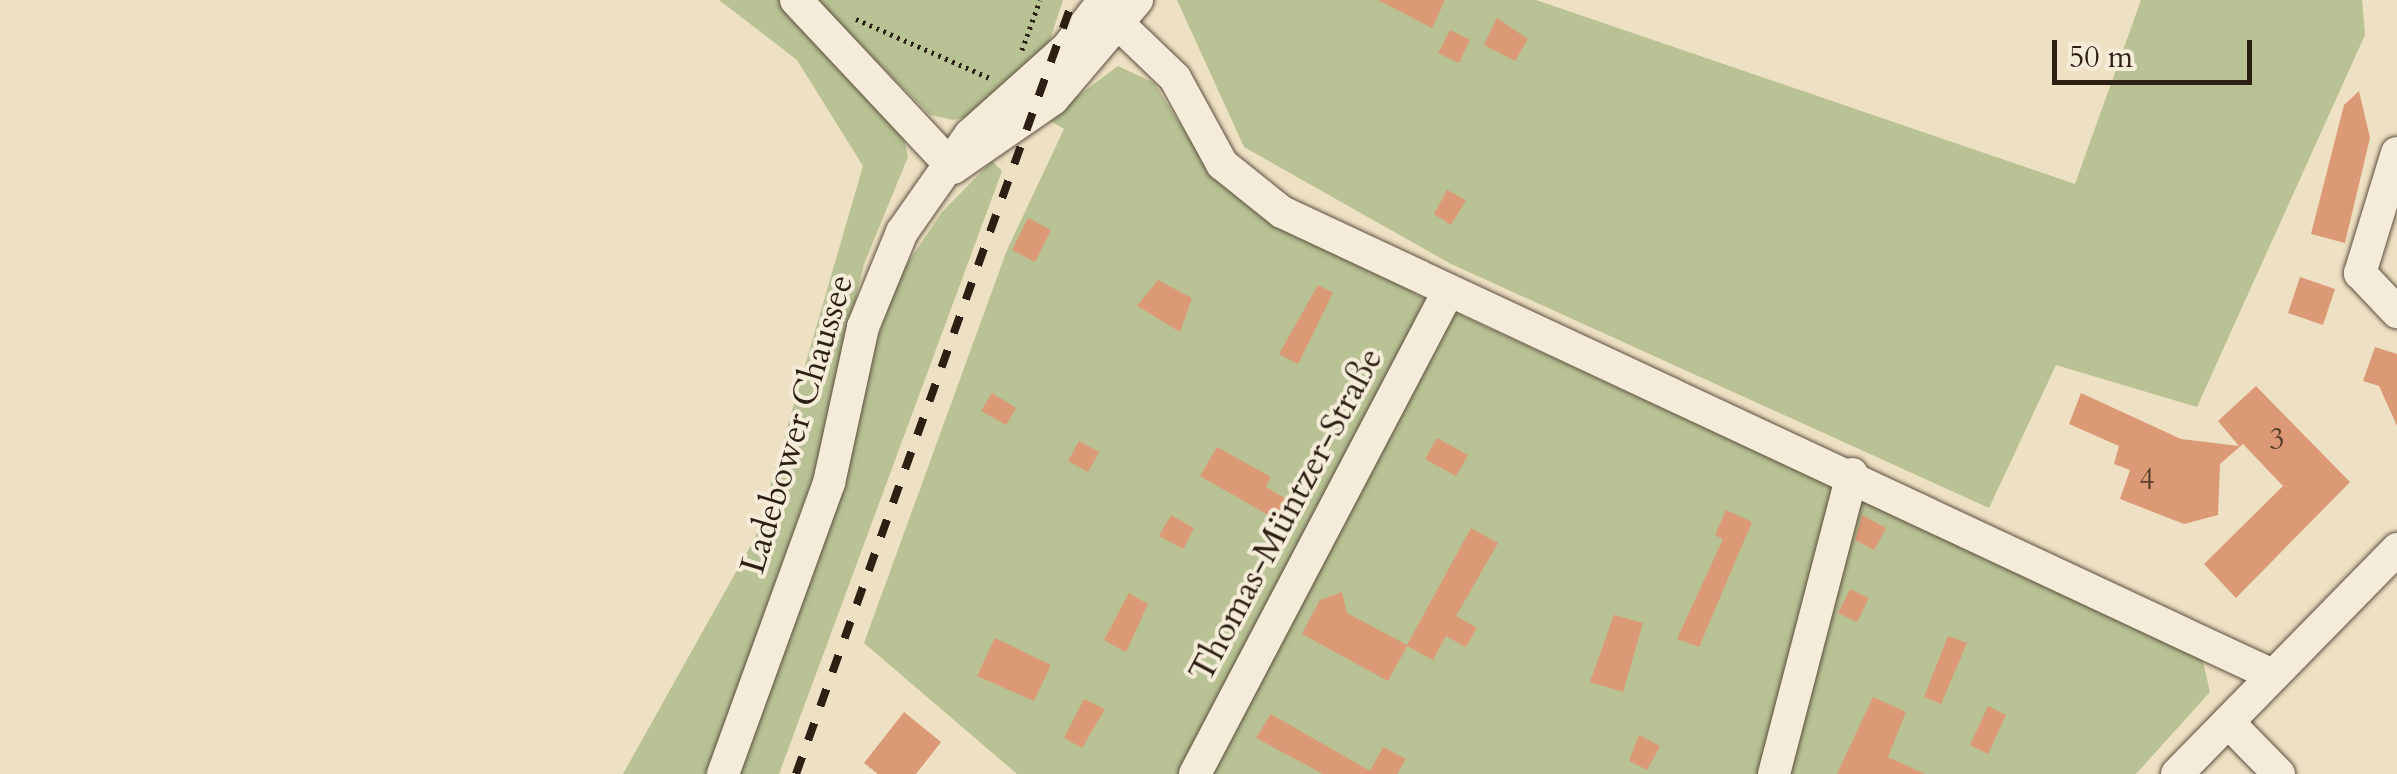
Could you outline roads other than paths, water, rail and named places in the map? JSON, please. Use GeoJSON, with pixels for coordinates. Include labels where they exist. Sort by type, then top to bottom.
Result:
{"type":"FeatureCollection","features":[{"type":"Feature","properties":{"kind":"street"},"geometry":{"type":"LineString","coordinates":[[796,0],[953,168]]}},
{"type":"Feature","properties":{"kind":"street"},"geometry":{"type":"LineString","coordinates":[[1116,7],[1175,78],[1222,164],[1282,212],[1448,292],[1852,474],[2270,674]]}},
{"type":"Feature","properties":{"kind":"street","name":"Ladebower Chaussee"},"geometry":{"type":"LineString","coordinates":[[723,774],[828,483],[863,327],[902,232],[953,168],[1031,118],[1116,7]]}},
{"type":"Feature","properties":{"kind":"street"},"geometry":{"type":"LineString","coordinates":[[2397,154],[2360,273],[2397,312]]}},
{"type":"Feature","properties":{"kind":"street","name":"Thomas-Müntzer-Straße"},"geometry":{"type":"LineString","coordinates":[[1195,774],[1448,292]]}},
{"type":"Feature","properties":{"kind":"street"},"geometry":{"type":"LineString","coordinates":[[1774,774],[1852,474]]}},
{"type":"Feature","properties":{"kind":"street"},"geometry":{"type":"LineString","coordinates":[[2177,774],[2270,674],[2397,549]]}},
{"type":"Feature","properties":{"kind":"street"},"geometry":{"type":"LineString","coordinates":[[2228,722],[2279,774]]}},
{"type":"Feature","properties":{"kind":"railway"},"geometry":{"type":"LineString","coordinates":[[796,774],[1073,0]]}}]}
